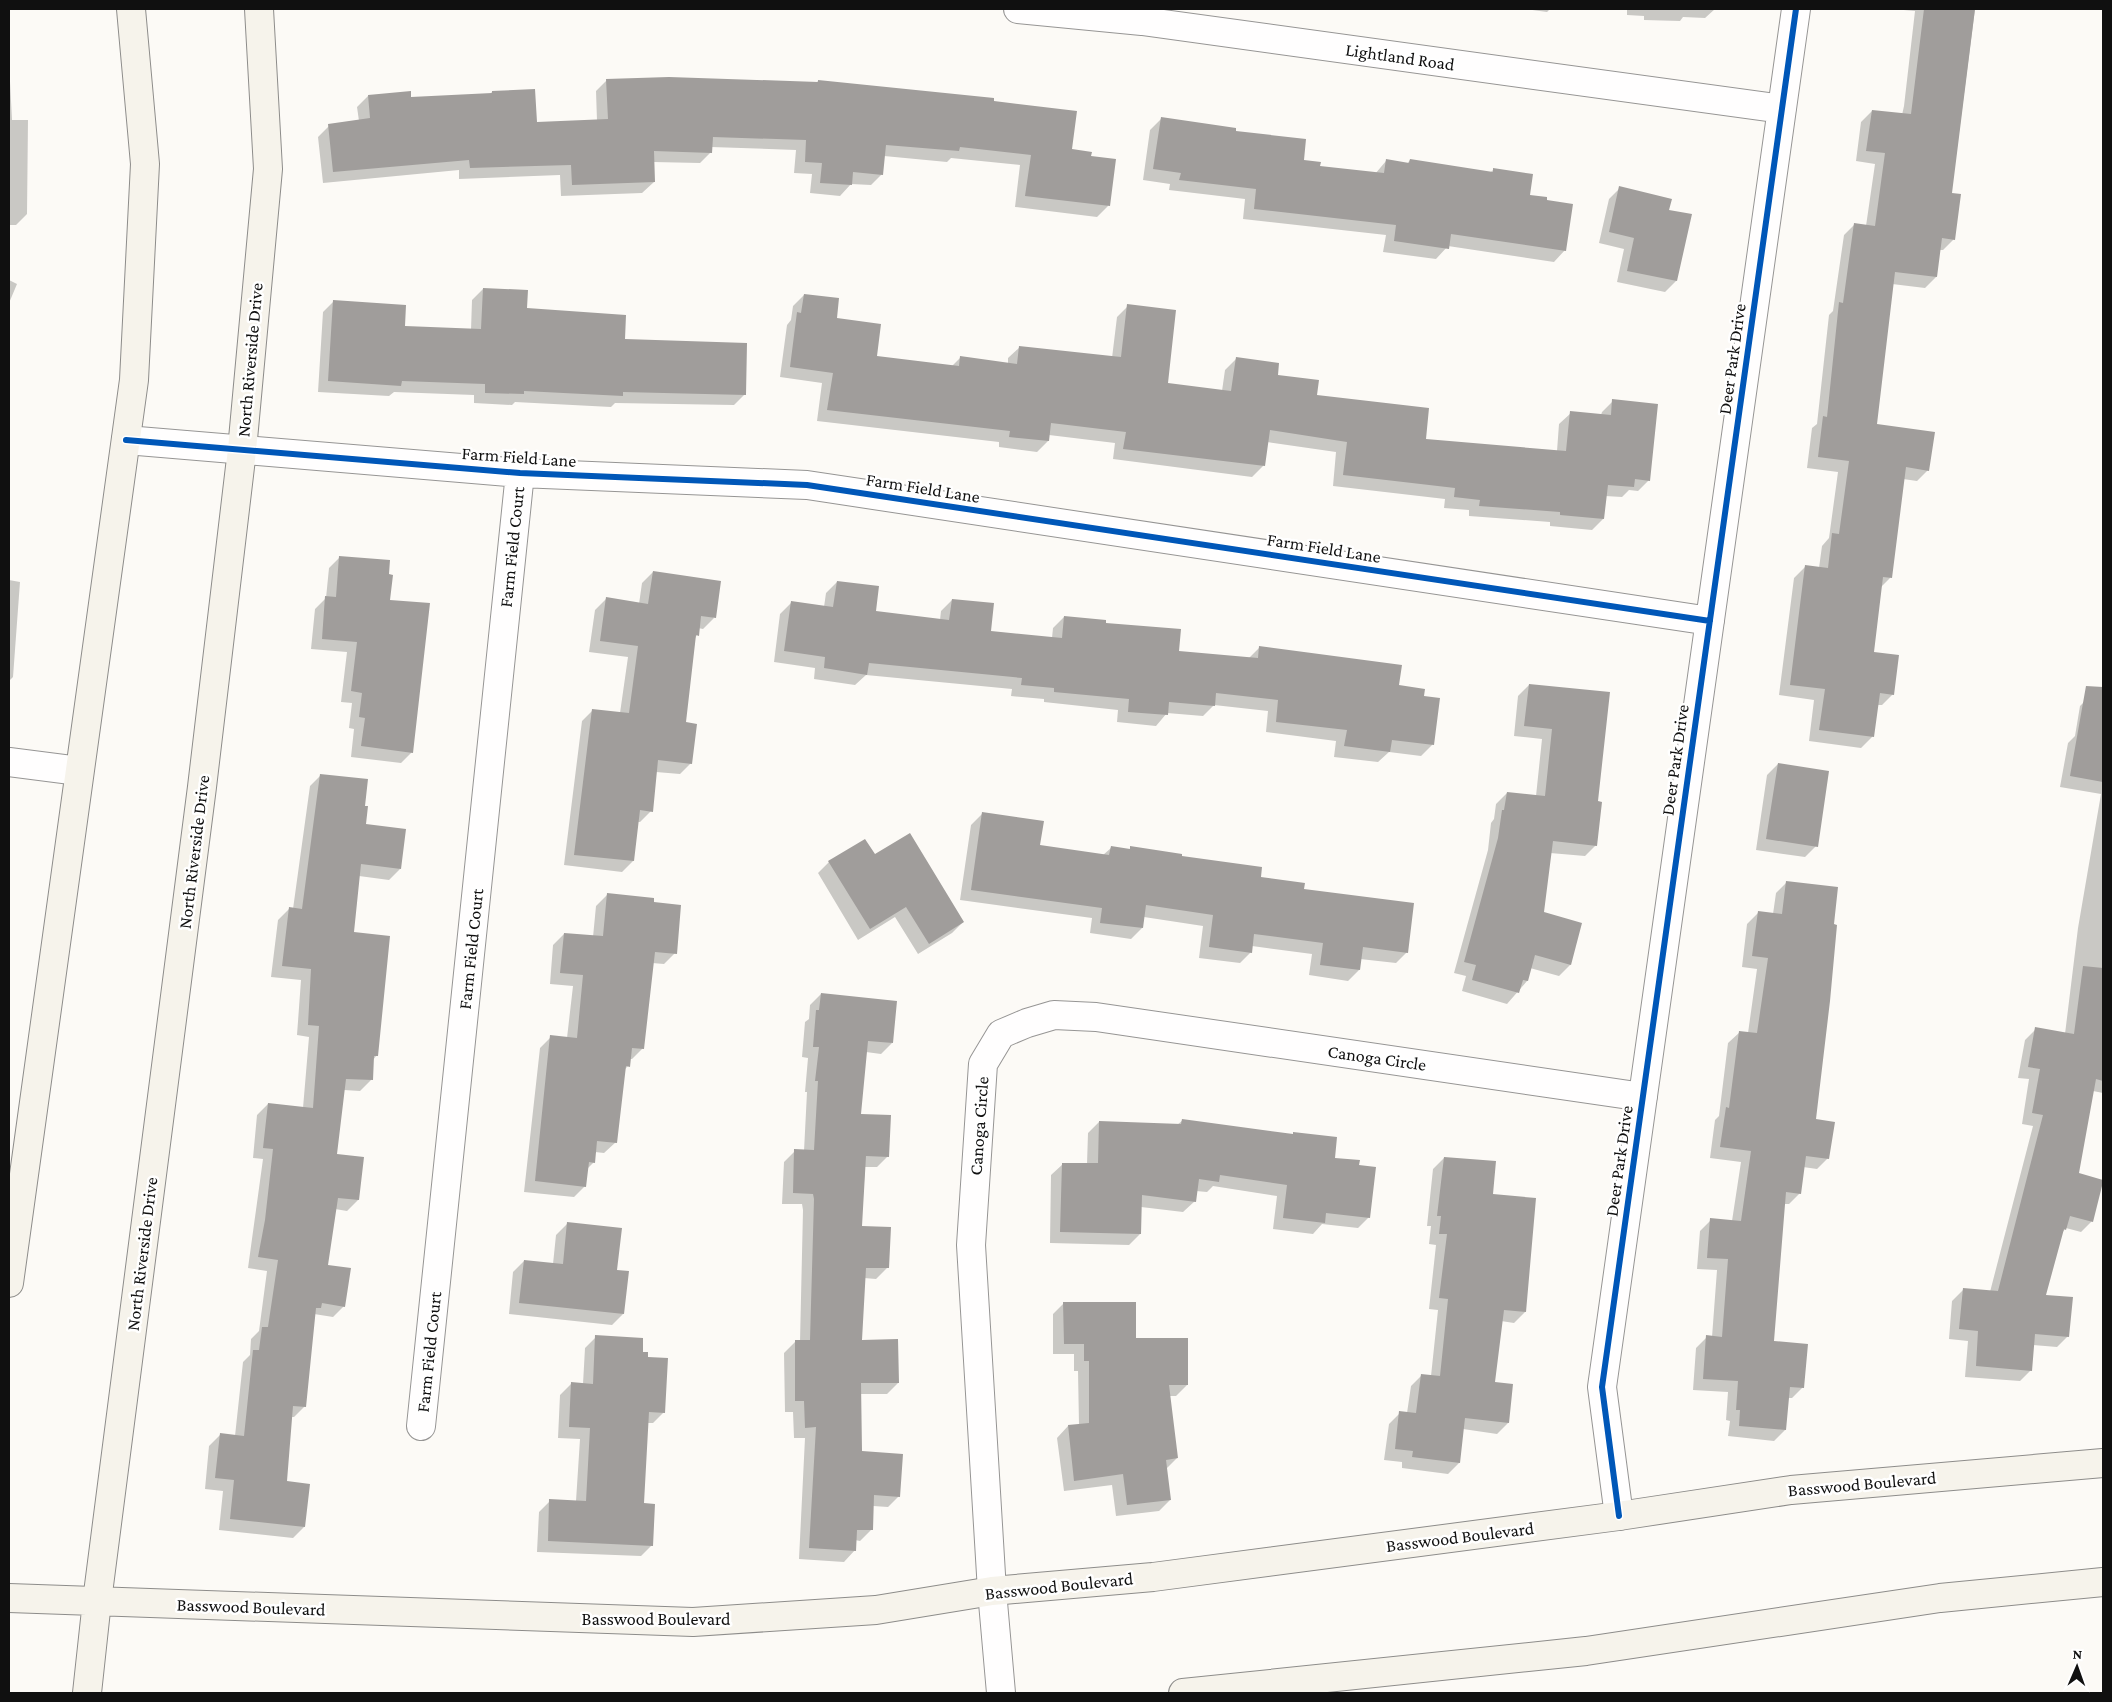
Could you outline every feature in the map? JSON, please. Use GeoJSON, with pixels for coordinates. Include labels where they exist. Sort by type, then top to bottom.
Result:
{"type":"FeatureCollection","features":[{"type":"Feature","properties":{"kind":"main road"},"geometry":{"type":"LineString","coordinates":[[9,1283],[134,380],[145,164],[131,9]]}},
{"type":"Feature","properties":{"kind":"main road","name":"North Riverside Drive"},"geometry":{"type":"LineString","coordinates":[[88,1693],[97,1601],[202,787],[242,450],[268,169],[259,9]]}},
{"type":"Feature","properties":{"kind":"main road","name":"Basswood Boulevard"},"geometry":{"type":"LineString","coordinates":[[9,1598],[693,1622],[876,1610],[992,1591],[1152,1577],[1619,1516],[1790,1490],[2103,1463]]}},
{"type":"Feature","properties":{"kind":"main road"},"geometry":{"type":"LineString","coordinates":[[1184,1693],[1586,1651],[1940,1598],[2103,1582]]}},
{"type":"Feature","properties":{"kind":"street","name":"Lightland Road"},"geometry":{"type":"LineString","coordinates":[[1018,9],[1142,21],[1782,109]]}},
{"type":"Feature","properties":{"kind":"street","name":"Deer Park Drive"},"geometry":{"type":"LineString","coordinates":[[1619,1516],[1602,1387],[1796,9]]}},
{"type":"Feature","properties":{"kind":"street","name":"Farm Field Lane"},"geometry":{"type":"LineString","coordinates":[[126,440],[520,473],[807,486],[1710,621]]}},
{"type":"Feature","properties":{"kind":"street","name":"Farm Field Court"},"geometry":{"type":"LineString","coordinates":[[421,1426],[520,473]]}},
{"type":"Feature","properties":{"kind":"street"},"geometry":{"type":"LineString","coordinates":[[9,762],[79,771]]}},
{"type":"Feature","properties":{"kind":"street","name":"Canoga Circle"},"geometry":{"type":"LineString","coordinates":[[1002,1693],[992,1591],[971,1245],[983,1064],[1001,1034],[1054,1015],[1096,1017],[1643,1097]]}},
{"type":"Feature","properties":{"kind":"building"},"geometry":{"type":"Polygon","coordinates":[[[1924,9],[1975,9],[1952,193],[1961,194],[1955,240],[1942,238],[1937,277],[1895,272],[1877,424],[1935,432],[1929,471],[1906,467],[1892,578],[1883,577],[1874,652],[1899,655],[1894,695],[1880,693],[1874,737],[1819,730],[1825,689],[1790,685],[1805,565],[1828,568],[1832,533],[1839,534],[1849,461],[1818,457],[1823,416],[1827,417],[1839,302],[1843,303],[1854,223],[1875,226],[1885,153],[1866,151],[1872,110],[1911,114],[1924,9]]]}},
{"type":"Feature","properties":{"kind":"building"},"geometry":{"type":"Polygon","coordinates":[[[669,77],[818,82],[818,80],[994,98],[994,101],[1077,111],[1072,149],[1092,152],[1091,156],[1116,159],[1110,206],[1025,196],[1031,155],[960,147],[959,151],[886,145],[883,175],[853,172],[852,185],[820,183],[822,163],[805,162],[806,140],[713,137],[712,153],[654,151],[655,182],[572,185],[571,165],[470,168],[469,160],[333,172],[328,124],[370,118],[368,95],[411,91],[411,97],[535,89],[537,122],[608,119],[606,79],[669,77]]]}},
{"type":"Feature","properties":{"kind":"building"},"geometry":{"type":"Polygon","coordinates":[[[1161,117],[1236,128],[1236,131],[1306,139],[1304,160],[1321,162],[1320,166],[1384,173],[1386,159],[1409,163],[1410,159],[1493,172],[1493,168],[1533,174],[1530,195],[1547,197],[1547,200],[1573,204],[1566,251],[1451,234],[1449,249],[1394,241],[1396,225],[1254,209],[1256,189],[1179,180],[1181,173],[1153,169],[1161,117]]]}},
{"type":"Feature","properties":{"kind":"building"},"geometry":{"type":"Polygon","coordinates":[[[1619,186],[1672,199],[1669,210],[1692,214],[1677,281],[1627,271],[1634,238],[1609,232],[1619,186]]]}},
{"type":"Feature","properties":{"kind":"building"},"geometry":{"type":"Polygon","coordinates":[[[483,288],[528,290],[527,308],[626,315],[625,339],[747,343],[746,395],[623,392],[623,396],[524,391],[524,394],[485,393],[485,384],[402,381],[401,386],[328,381],[333,300],[406,305],[405,326],[481,329],[483,288]]]}},
{"type":"Feature","properties":{"kind":"building"},"geometry":{"type":"Polygon","coordinates":[[[804,294],[839,298],[837,318],[881,324],[877,356],[959,366],[960,356],[1017,364],[1019,346],[1121,357],[1127,304],[1176,310],[1168,383],[1231,391],[1236,357],[1279,363],[1278,375],[1319,380],[1317,395],[1429,408],[1426,439],[1566,451],[1570,411],[1611,415],[1612,399],[1658,404],[1650,481],[1635,479],[1634,487],[1608,485],[1604,519],[1560,515],[1560,512],[1479,506],[1480,500],[1454,497],[1455,488],[1343,475],[1347,442],[1270,430],[1265,466],[1123,449],[1126,432],[1051,423],[1049,441],[1009,437],[1010,431],[827,410],[833,373],[790,367],[797,312],[801,313],[804,294]]]}},
{"type":"Feature","properties":{"kind":"building"},"geometry":{"type":"Polygon","coordinates":[[[339,556],[390,560],[389,574],[393,575],[390,600],[430,603],[413,753],[361,746],[365,718],[359,717],[362,693],[351,691],[357,642],[322,639],[325,596],[336,597],[339,556]]]}},
{"type":"Feature","properties":{"kind":"building"},"geometry":{"type":"Polygon","coordinates":[[[653,571],[721,581],[716,618],[701,616],[699,636],[696,635],[686,722],[697,724],[692,764],[658,760],[653,812],[640,810],[634,861],[574,855],[592,709],[629,713],[638,646],[600,641],[606,597],[648,604],[653,571]]]}},
{"type":"Feature","properties":{"kind":"building"},"geometry":{"type":"Polygon","coordinates":[[[837,581],[879,586],[876,611],[949,620],[952,599],[994,603],[991,631],[1062,638],[1064,616],[1106,620],[1106,623],[1181,629],[1179,651],[1258,658],[1259,646],[1402,665],[1399,685],[1425,689],[1424,696],[1440,698],[1434,745],[1392,740],[1390,752],[1344,746],[1347,730],[1276,722],[1278,700],[1216,693],[1215,706],[1169,702],[1168,715],[1128,712],[1129,699],[1054,692],[1054,688],[1021,685],[1022,678],[869,663],[867,675],[824,668],[825,657],[784,651],[791,601],[833,607],[837,581]]]}},
{"type":"Feature","properties":{"kind":"building"},"geometry":{"type":"Polygon","coordinates":[[[1529,684],[1610,692],[1598,801],[1602,802],[1597,846],[1553,841],[1544,912],[1582,923],[1571,965],[1535,955],[1528,981],[1523,980],[1519,993],[1472,980],[1476,965],[1464,962],[1498,838],[1507,792],[1545,796],[1552,729],[1524,726],[1529,684]]]}},
{"type":"Feature","properties":{"kind":"building"},"geometry":{"type":"Polygon","coordinates":[[[2086,686],[2103,687],[2103,782],[2070,776],[2086,686]]]}},
{"type":"Feature","properties":{"kind":"building"},"geometry":{"type":"Polygon","coordinates":[[[1778,763],[1829,771],[1818,847],[1766,839],[1778,763]]]}},
{"type":"Feature","properties":{"kind":"building"},"geometry":{"type":"Polygon","coordinates":[[[320,774],[368,779],[365,806],[368,806],[366,824],[406,829],[401,869],[361,864],[354,932],[390,936],[378,1056],[374,1056],[373,1080],[346,1079],[337,1154],[364,1157],[359,1200],[338,1198],[328,1265],[351,1268],[345,1307],[322,1303],[321,1308],[316,1308],[306,1407],[293,1406],[287,1481],[310,1484],[305,1527],[230,1519],[234,1480],[215,1478],[220,1433],[244,1436],[253,1350],[259,1350],[262,1327],[268,1327],[278,1260],[258,1257],[265,1220],[273,1149],[263,1148],[268,1103],[313,1108],[319,1026],[308,1025],[311,969],[282,966],[289,907],[302,909],[320,774]]]}},
{"type":"Feature","properties":{"kind":"building"},"geometry":{"type":"Polygon","coordinates":[[[982,812],[1044,821],[1040,845],[1109,855],[1111,846],[1130,849],[1130,846],[1182,854],[1182,856],[1262,867],[1261,877],[1305,883],[1304,889],[1414,903],[1408,953],[1363,947],[1360,970],[1320,965],[1323,943],[1254,934],[1252,953],[1209,947],[1213,915],[1146,905],[1143,928],[1100,923],[1102,908],[971,890],[982,812]]]}},
{"type":"Feature","properties":{"kind":"building"},"geometry":{"type":"Polygon","coordinates":[[[910,833],[964,922],[929,944],[906,907],[870,929],[828,861],[865,839],[875,854],[910,833]]]}},
{"type":"Feature","properties":{"kind":"building"},"geometry":{"type":"Polygon","coordinates":[[[1786,881],[1838,887],[1834,924],[1837,925],[1830,1001],[1816,1119],[1835,1122],[1829,1159],[1806,1156],[1801,1194],[1786,1192],[1774,1341],[1808,1344],[1804,1388],[1790,1387],[1786,1430],[1739,1426],[1740,1410],[1736,1410],[1738,1381],[1703,1379],[1706,1335],[1722,1337],[1728,1259],[1707,1258],[1710,1218],[1741,1221],[1751,1151],[1720,1147],[1726,1107],[1729,1108],[1739,1031],[1757,1033],[1768,958],[1752,956],[1758,911],[1782,914],[1786,881]]]}},
{"type":"Feature","properties":{"kind":"building"},"geometry":{"type":"Polygon","coordinates":[[[607,893],[654,898],[654,902],[681,905],[677,954],[655,952],[644,1049],[632,1048],[630,1067],[626,1066],[617,1143],[597,1141],[595,1163],[589,1162],[586,1187],[535,1181],[550,1035],[577,1038],[583,975],[560,973],[564,933],[603,936],[607,893]]]}},
{"type":"Feature","properties":{"kind":"building"},"geometry":{"type":"Polygon","coordinates":[[[2083,966],[2103,968],[2103,1081],[2096,1079],[2079,1173],[2103,1180],[2103,1182],[2093,1222],[2070,1216],[2066,1230],[2064,1229],[2046,1295],[2073,1297],[2069,1337],[2035,1334],[2032,1371],[1976,1366],[1978,1331],[1959,1329],[1963,1288],[1998,1291],[2043,1115],[2032,1113],[2040,1069],[2028,1067],[2035,1027],[2074,1034],[2083,966]]]}},
{"type":"Feature","properties":{"kind":"building"},"geometry":{"type":"Polygon","coordinates":[[[821,993],[897,1001],[893,1043],[868,1041],[861,1114],[891,1115],[889,1157],[866,1156],[862,1226],[891,1227],[889,1268],[866,1268],[862,1340],[898,1339],[899,1383],[861,1383],[862,1451],[903,1454],[900,1497],[874,1495],[873,1530],[857,1530],[856,1551],[809,1548],[816,1427],[805,1428],[804,1401],[795,1401],[795,1340],[810,1340],[814,1199],[813,1194],[793,1193],[794,1149],[814,1150],[818,1081],[815,1081],[819,1047],[813,1047],[816,1010],[819,1010],[821,993]]]}},
{"type":"Feature","properties":{"kind":"building"},"geometry":{"type":"Polygon","coordinates":[[[1182,1119],[1293,1134],[1293,1132],[1337,1137],[1335,1158],[1360,1160],[1359,1165],[1376,1167],[1370,1218],[1326,1213],[1325,1223],[1283,1218],[1287,1185],[1220,1175],[1219,1182],[1199,1179],[1196,1202],[1142,1195],[1141,1234],[1060,1232],[1062,1163],[1098,1163],[1099,1121],[1181,1124],[1182,1119]]]}},
{"type":"Feature","properties":{"kind":"building"},"geometry":{"type":"Polygon","coordinates":[[[1444,1157],[1496,1161],[1493,1194],[1536,1198],[1526,1312],[1504,1310],[1495,1382],[1513,1384],[1509,1423],[1465,1418],[1460,1463],[1412,1457],[1413,1451],[1395,1449],[1399,1411],[1416,1413],[1421,1374],[1440,1376],[1448,1299],[1439,1298],[1447,1234],[1439,1234],[1441,1216],[1437,1216],[1444,1157]]]}},
{"type":"Feature","properties":{"kind":"building"},"geometry":{"type":"Polygon","coordinates":[[[567,1222],[622,1228],[617,1270],[629,1271],[624,1314],[519,1303],[524,1260],[563,1264],[567,1222]]]}},
{"type":"Feature","properties":{"kind":"building"},"geometry":{"type":"Polygon","coordinates":[[[1063,1302],[1136,1302],[1136,1338],[1188,1338],[1188,1385],[1169,1385],[1178,1458],[1166,1460],[1171,1500],[1127,1505],[1123,1474],[1074,1481],[1068,1425],[1089,1423],[1089,1361],[1084,1361],[1084,1344],[1064,1344],[1063,1302]]]}},
{"type":"Feature","properties":{"kind":"building"},"geometry":{"type":"Polygon","coordinates":[[[595,1335],[643,1338],[643,1352],[648,1352],[648,1357],[668,1358],[665,1413],[649,1412],[644,1503],[655,1504],[653,1546],[548,1541],[549,1499],[586,1501],[590,1428],[569,1427],[571,1382],[593,1384],[595,1335]]]}},
{"type":"Feature","properties":{"kind":"cycle path"},"geometry":{"type":"LineString","coordinates":[[1619,1516],[1602,1387],[1796,9]]}},
{"type":"Feature","properties":{"kind":"cycle path"},"geometry":{"type":"LineString","coordinates":[[126,440],[520,473],[807,485],[1710,621]]}}]}
